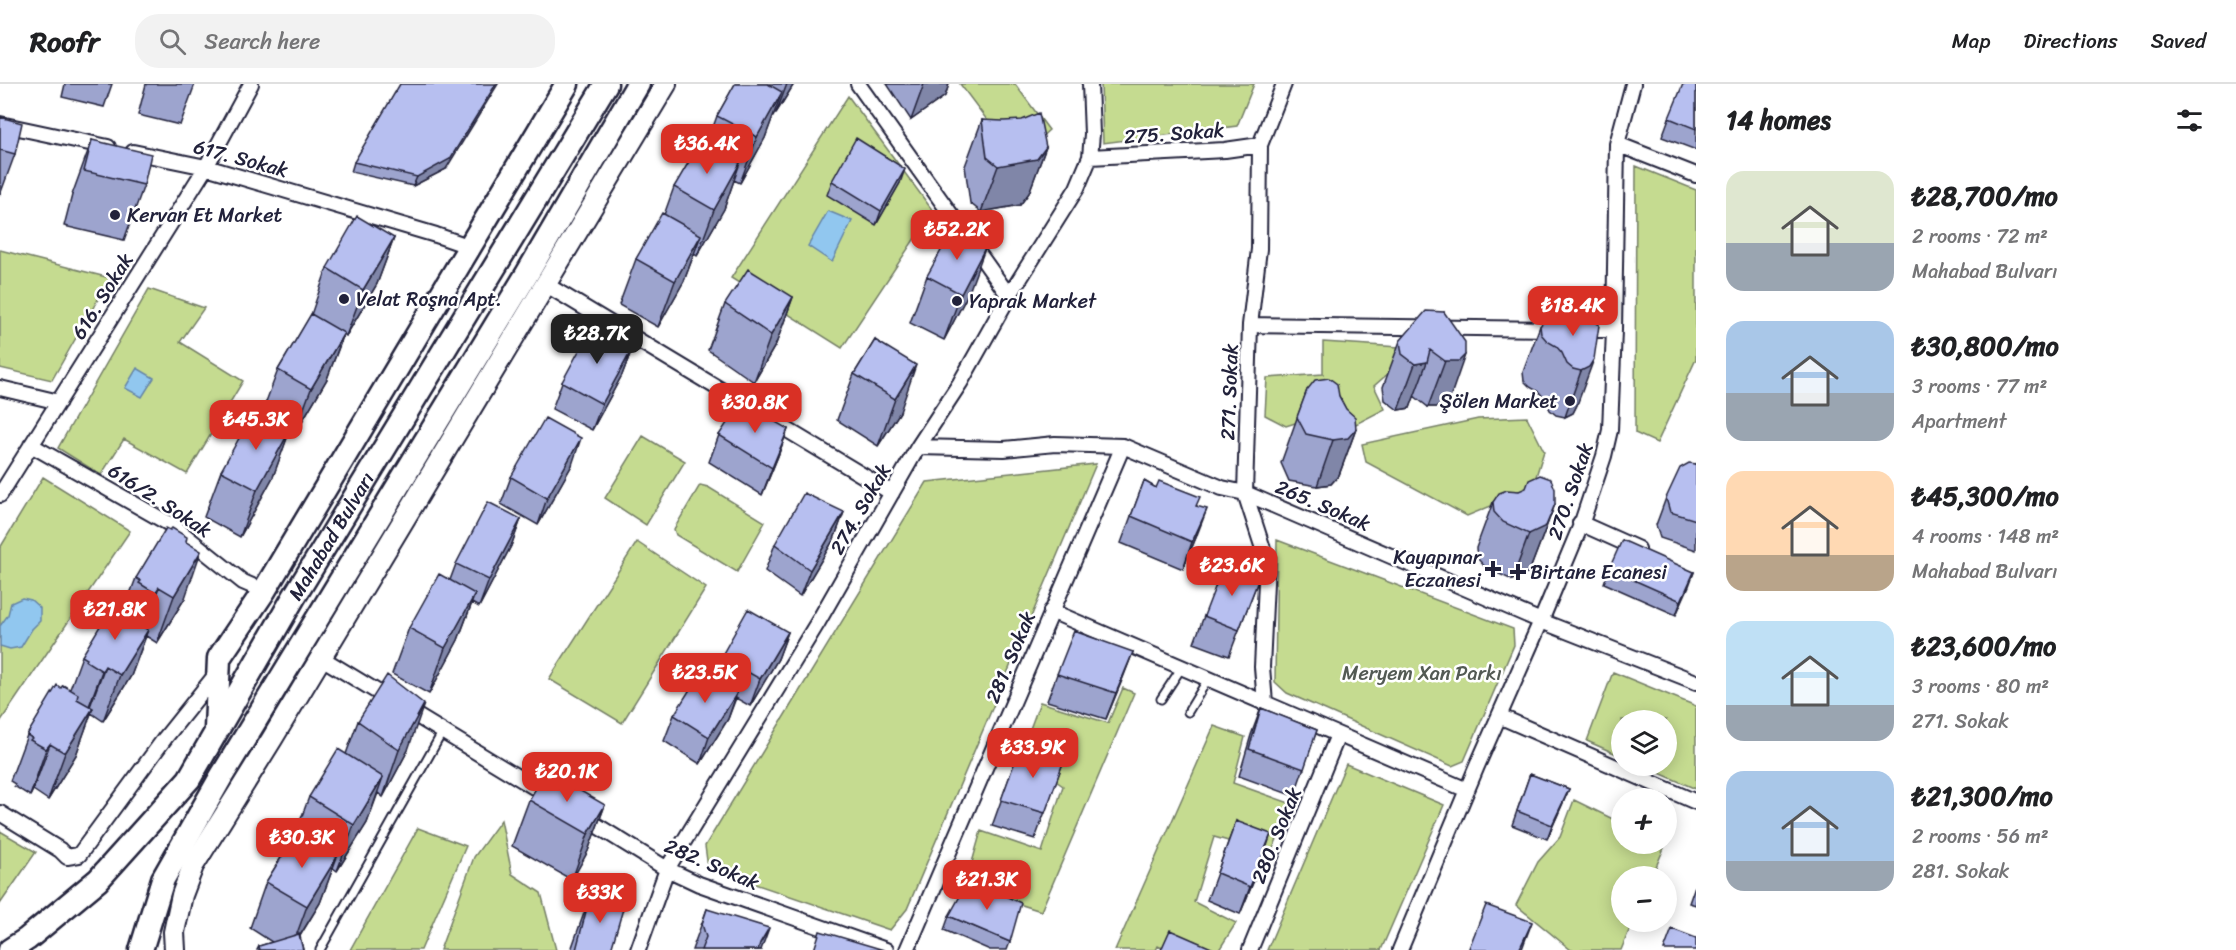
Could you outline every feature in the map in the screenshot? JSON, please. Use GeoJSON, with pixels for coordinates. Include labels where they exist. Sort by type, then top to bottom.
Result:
{"type":"FeatureCollection","features":[{"type":"Feature","properties":{"kind":"main road"},"geometry":{"type":"LineString","coordinates":[[216,732],[219,658],[264,591],[468,246],[567,84]]}},
{"type":"Feature","properties":{"kind":"main road","name":"Mahabad Bulvarı"},"geometry":{"type":"LineString","coordinates":[[10,950],[27,939],[98,880],[189,779],[294,597],[606,84]]}},
{"type":"Feature","properties":{"kind":"main road","name":"Mahabad Bulvarı"},"geometry":{"type":"LineString","coordinates":[[141,950],[162,879],[221,777],[521,284],[638,84]]}},
{"type":"Feature","properties":{"kind":"main road"},"geometry":{"type":"LineString","coordinates":[[175,950],[174,932],[182,895],[193,866],[666,84]]}},
{"type":"Feature","properties":{"kind":"street","name":"616. Sokak"},"geometry":{"type":"LineString","coordinates":[[0,495],[206,167],[251,84]]}},
{"type":"Feature","properties":{"kind":"street"},"geometry":{"type":"LineString","coordinates":[[858,84],[1008,296]]}},
{"type":"Feature","properties":{"kind":"street","name":"274. Sokak"},"geometry":{"type":"LineString","coordinates":[[638,950],[667,869],[807,639],[918,447],[960,383],[1008,296],[1077,188],[1090,157],[1092,134],[1090,84]]}},
{"type":"Feature","properties":{"kind":"street","name":"271. Sokak"},"geometry":{"type":"LineString","coordinates":[[1265,703],[1262,667],[1267,561],[1245,493],[1250,325],[1259,249],[1260,145],[1284,84]]}},
{"type":"Feature","properties":{"kind":"street","name":"270. Sokak"},"geometry":{"type":"LineString","coordinates":[[1400,950],[1581,525],[1604,456],[1610,430],[1617,144],[1633,84]]}},
{"type":"Feature","properties":{"kind":"street","name":"617. Sokak"},"geometry":{"type":"LineString","coordinates":[[0,124],[206,167],[468,246]]}},
{"type":"Feature","properties":{"kind":"street"},"geometry":{"type":"LineString","coordinates":[[1617,144],[1696,175]]}},
{"type":"Feature","properties":{"kind":"street","name":"275. Sokak"},"geometry":{"type":"LineString","coordinates":[[1090,157],[1225,150],[1260,145]]}},
{"type":"Feature","properties":{"kind":"street"},"geometry":{"type":"LineString","coordinates":[[545,284],[892,493]]}},
{"type":"Feature","properties":{"kind":"street"},"geometry":{"type":"LineString","coordinates":[[1250,325],[1614,330]]}},
{"type":"Feature","properties":{"kind":"street"},"geometry":{"type":"LineString","coordinates":[[0,388],[59,402]]}},
{"type":"Feature","properties":{"kind":"street","name":"265. Sokak"},"geometry":{"type":"LineString","coordinates":[[918,447],[1004,449],[1055,444],[1123,446],[1222,488],[1245,493],[1541,621],[1696,682]]}},
{"type":"Feature","properties":{"kind":"street","name":"616/2. Sokak"},"geometry":{"type":"LineString","coordinates":[[31,446],[173,526],[243,582],[264,591]]}},
{"type":"Feature","properties":{"kind":"street","name":"281. Sokak"},"geometry":{"type":"LineString","coordinates":[[907,950],[1123,446]]}},
{"type":"Feature","properties":{"kind":"street"},"geometry":{"type":"LineString","coordinates":[[1580,523],[1654,556]]}},
{"type":"Feature","properties":{"kind":"street"},"geometry":{"type":"LineString","coordinates":[[1051,611],[1467,790]]}},
{"type":"Feature","properties":{"kind":"street","name":"282. Sokak"},"geometry":{"type":"LineString","coordinates":[[320,657],[443,730],[667,869],[699,884],[886,950]]}},
{"type":"Feature","properties":{"kind":"street"},"geometry":{"type":"LineString","coordinates":[[0,813],[68,857],[79,855],[165,738],[218,672]]}},
{"type":"Feature","properties":{"kind":"street"},"geometry":{"type":"LineString","coordinates":[[1499,716],[1696,802]]}},
{"type":"Feature","properties":{"kind":"street","name":"280. Sokak"},"geometry":{"type":"LineString","coordinates":[[1250,950],[1338,735]]}},
{"type":"Feature","properties":{"kind":"lane"},"geometry":{"type":"LineString","coordinates":[[1161,699],[1182,668]]}},
{"type":"Feature","properties":{"kind":"lane"},"geometry":{"type":"LineString","coordinates":[[1188,712],[1208,678]]}},
{"type":"Feature","properties":{"kind":"lane"},"geometry":{"type":"LineString","coordinates":[[320,950],[443,730]]}},
{"type":"Feature","properties":{"kind":"green space"},"geometry":{"type":"Polygon","coordinates":[[[960,84],[1015,84],[1049,130],[1036,142],[1005,144],[960,84]]]}},
{"type":"Feature","properties":{"kind":"green space"},"geometry":{"type":"Polygon","coordinates":[[[1101,84],[1254,84],[1237,126],[1103,143],[1101,84]]]}},
{"type":"Feature","properties":{"kind":"green space"},"geometry":{"type":"Polygon","coordinates":[[[848,96],[933,211],[842,348],[731,278],[848,96]]]}},
{"type":"Feature","properties":{"kind":"green space"},"geometry":{"type":"Polygon","coordinates":[[[1636,166],[1696,190],[1696,359],[1657,443],[1635,433],[1636,166]]]}},
{"type":"Feature","properties":{"kind":"green space"},"geometry":{"type":"Polygon","coordinates":[[[0,250],[110,278],[52,380],[0,368],[0,250]]]}},
{"type":"Feature","properties":{"kind":"green space"},"geometry":{"type":"Polygon","coordinates":[[[149,289],[204,308],[180,342],[243,381],[187,474],[124,439],[101,475],[58,448],[149,289]]]}},
{"type":"Feature","properties":{"kind":"green space"},"geometry":{"type":"Polygon","coordinates":[[[1323,342],[1399,347],[1399,364],[1374,386],[1385,409],[1323,441],[1308,419],[1286,426],[1265,415],[1267,378],[1323,374],[1323,342]]]}},
{"type":"Feature","properties":{"kind":"green space"},"geometry":{"type":"Polygon","coordinates":[[[1527,417],[1544,451],[1532,489],[1467,516],[1366,462],[1362,444],[1478,419],[1527,417]]]}},
{"type":"Feature","properties":{"kind":"green space"},"geometry":{"type":"Polygon","coordinates":[[[643,436],[685,461],[646,525],[605,498],[643,436]]]}},
{"type":"Feature","properties":{"kind":"green space"},"geometry":{"type":"Polygon","coordinates":[[[1096,464],[907,909],[890,930],[708,868],[705,846],[927,482],[1096,464]]]}},
{"type":"Feature","properties":{"kind":"green space"},"geometry":{"type":"Polygon","coordinates":[[[43,477],[130,531],[0,722],[0,548],[43,477]]]}},
{"type":"Feature","properties":{"kind":"green space"},"geometry":{"type":"Polygon","coordinates":[[[700,485],[708,487],[765,522],[737,572],[676,535],[674,529],[700,485]]]}},
{"type":"Feature","properties":{"kind":"green space","name":"Meryem Xan Parkı"},"geometry":{"type":"Polygon","coordinates":[[[1277,540],[1513,629],[1514,645],[1464,761],[1452,766],[1287,693],[1275,682],[1277,540]]]}},
{"type":"Feature","properties":{"kind":"green space"},"geometry":{"type":"Polygon","coordinates":[[[637,542],[706,588],[622,723],[549,679],[637,542]]]}},
{"type":"Feature","properties":{"kind":"green space"},"geometry":{"type":"Polygon","coordinates":[[[1613,672],[1696,706],[1696,789],[1666,776],[1677,776],[1677,710],[1611,710],[1611,752],[1587,741],[1613,672]]]}},
{"type":"Feature","properties":{"kind":"green space"},"geometry":{"type":"Polygon","coordinates":[[[1123,688],[1134,693],[1041,911],[965,887],[981,831],[1042,852],[1063,786],[1020,756],[1040,702],[1108,723],[1123,688]]]}},
{"type":"Feature","properties":{"kind":"green space"},"geometry":{"type":"Polygon","coordinates":[[[1214,726],[1245,737],[1233,783],[1292,804],[1271,853],[1214,837],[1194,902],[1236,923],[1219,950],[1166,950],[1158,946],[1156,950],[1115,950],[1214,726]]]}},
{"type":"Feature","properties":{"kind":"green space"},"geometry":{"type":"Polygon","coordinates":[[[1346,764],[1444,805],[1381,950],[1267,950],[1346,764]]]}},
{"type":"Feature","properties":{"kind":"green space"},"geometry":{"type":"Polygon","coordinates":[[[1574,800],[1611,818],[1611,854],[1661,854],[1656,866],[1611,866],[1611,932],[1628,932],[1621,950],[1571,950],[1516,905],[1538,862],[1560,837],[1574,800]]]}},
{"type":"Feature","properties":{"kind":"green space"},"geometry":{"type":"Polygon","coordinates":[[[501,820],[512,874],[541,893],[556,950],[440,950],[474,857],[501,820]]]}},
{"type":"Feature","properties":{"kind":"green space"},"geometry":{"type":"Polygon","coordinates":[[[418,828],[466,846],[421,950],[350,950],[418,828]]]}},
{"type":"Feature","properties":{"kind":"green space"},"geometry":{"type":"Polygon","coordinates":[[[0,831],[36,852],[0,904],[0,831]]]}},
{"type":"Feature","properties":{"kind":"water"},"geometry":{"type":"Polygon","coordinates":[[[828,211],[852,221],[832,262],[808,246],[828,211]]]}},
{"type":"Feature","properties":{"kind":"water"},"geometry":{"type":"Polygon","coordinates":[[[137,368],[154,378],[142,397],[125,388],[137,368]]]}},
{"type":"Feature","properties":{"kind":"water"},"geometry":{"type":"Polygon","coordinates":[[[22,598],[31,600],[40,608],[40,621],[21,647],[10,649],[0,646],[0,626],[8,615],[11,603],[22,598]]]}},
{"type":"Feature","properties":{"kind":"building"},"geometry":{"type":"Polygon","coordinates":[[[400,84],[496,84],[450,159],[417,177],[354,162],[400,84]]]}},
{"type":"Feature","properties":{"kind":"building"},"geometry":{"type":"Polygon","coordinates":[[[735,84],[768,84],[782,92],[757,137],[717,116],[735,84]]]}},
{"type":"Feature","properties":{"kind":"building"},"geometry":{"type":"Polygon","coordinates":[[[1683,84],[1696,84],[1696,129],[1669,118],[1683,84]]]}},
{"type":"Feature","properties":{"kind":"building"},"geometry":{"type":"Polygon","coordinates":[[[1039,113],[1046,147],[1037,159],[998,166],[987,157],[982,120],[1022,120],[1039,113]]]}},
{"type":"Feature","properties":{"kind":"building"},"geometry":{"type":"Polygon","coordinates":[[[0,117],[22,123],[15,154],[0,150],[0,117]]]}},
{"type":"Feature","properties":{"kind":"building"},"geometry":{"type":"Polygon","coordinates":[[[856,138],[905,169],[881,211],[832,181],[856,138]]]}},
{"type":"Feature","properties":{"kind":"building"},"geometry":{"type":"Polygon","coordinates":[[[92,140],[151,154],[144,185],[84,171],[92,140]]]}},
{"type":"Feature","properties":{"kind":"building"},"geometry":{"type":"Polygon","coordinates":[[[701,141],[740,163],[714,210],[674,187],[701,141]]]}},
{"type":"Feature","properties":{"kind":"building"},"geometry":{"type":"Polygon","coordinates":[[[662,213],[701,235],[675,281],[636,259],[662,213]]]}},
{"type":"Feature","properties":{"kind":"building"},"geometry":{"type":"Polygon","coordinates":[[[357,216],[394,238],[363,290],[327,268],[357,216]]]}},
{"type":"Feature","properties":{"kind":"building"},"geometry":{"type":"Polygon","coordinates":[[[953,229],[986,246],[961,294],[927,276],[953,229]]]}},
{"type":"Feature","properties":{"kind":"building"},"geometry":{"type":"Polygon","coordinates":[[[748,269],[793,297],[771,335],[725,304],[748,269]]]}},
{"type":"Feature","properties":{"kind":"building"},"geometry":{"type":"Polygon","coordinates":[[[1426,311],[1444,312],[1465,342],[1465,355],[1459,361],[1445,361],[1430,350],[1427,362],[1415,364],[1402,354],[1400,341],[1426,311]]]}},
{"type":"Feature","properties":{"kind":"building"},"geometry":{"type":"Polygon","coordinates":[[[1586,312],[1599,325],[1594,359],[1589,367],[1581,371],[1567,364],[1556,346],[1541,334],[1540,326],[1547,317],[1586,312]]]}},
{"type":"Feature","properties":{"kind":"building"},"geometry":{"type":"Polygon","coordinates":[[[311,314],[344,333],[311,389],[278,370],[311,314]]]}},
{"type":"Feature","properties":{"kind":"building"},"geometry":{"type":"Polygon","coordinates":[[[592,327],[632,349],[602,404],[562,382],[592,327]]]}},
{"type":"Feature","properties":{"kind":"building"},"geometry":{"type":"Polygon","coordinates":[[[875,340],[916,365],[895,399],[854,374],[875,340]]]}},
{"type":"Feature","properties":{"kind":"building"},"geometry":{"type":"Polygon","coordinates":[[[1329,378],[1337,384],[1339,396],[1346,409],[1355,417],[1356,429],[1348,438],[1333,440],[1306,434],[1297,417],[1307,390],[1315,380],[1329,378]]]}},
{"type":"Feature","properties":{"kind":"building"},"geometry":{"type":"Polygon","coordinates":[[[741,402],[788,429],[772,468],[719,435],[741,402]]]}},
{"type":"Feature","properties":{"kind":"building"},"geometry":{"type":"Polygon","coordinates":[[[254,411],[290,430],[257,490],[221,471],[254,411]]]}},
{"type":"Feature","properties":{"kind":"building"},"geometry":{"type":"Polygon","coordinates":[[[545,418],[581,438],[547,498],[511,477],[545,418]]]}},
{"type":"Feature","properties":{"kind":"building"},"geometry":{"type":"Polygon","coordinates":[[[1689,463],[1696,464],[1696,520],[1670,512],[1666,498],[1680,468],[1689,463]]]}},
{"type":"Feature","properties":{"kind":"building"},"geometry":{"type":"Polygon","coordinates":[[[1540,475],[1551,479],[1555,489],[1555,504],[1546,526],[1529,534],[1503,522],[1494,512],[1493,502],[1499,493],[1526,488],[1529,480],[1540,475]]]}},
{"type":"Feature","properties":{"kind":"building"},"geometry":{"type":"Polygon","coordinates":[[[1144,481],[1156,488],[1159,481],[1200,497],[1196,506],[1207,509],[1192,542],[1131,516],[1144,481]]]}},
{"type":"Feature","properties":{"kind":"building"},"geometry":{"type":"Polygon","coordinates":[[[804,493],[844,512],[810,570],[775,544],[804,493]]]}},
{"type":"Feature","properties":{"kind":"building"},"geometry":{"type":"Polygon","coordinates":[[[488,502],[521,519],[489,580],[456,564],[488,502]]]}},
{"type":"Feature","properties":{"kind":"building"},"geometry":{"type":"Polygon","coordinates":[[[166,528],[170,530],[172,528],[187,537],[186,542],[201,551],[174,596],[159,587],[155,593],[139,583],[141,581],[136,578],[166,528]]]}},
{"type":"Feature","properties":{"kind":"building"},"geometry":{"type":"Polygon","coordinates":[[[1622,540],[1694,572],[1681,601],[1609,569],[1622,540]]]}},
{"type":"Feature","properties":{"kind":"building"},"geometry":{"type":"Polygon","coordinates":[[[1224,564],[1259,578],[1239,630],[1204,616],[1224,564]]]}},
{"type":"Feature","properties":{"kind":"building"},"geometry":{"type":"Polygon","coordinates":[[[439,574],[475,594],[445,648],[409,628],[439,574]]]}},
{"type":"Feature","properties":{"kind":"building"},"geometry":{"type":"Polygon","coordinates":[[[112,606],[116,609],[118,606],[134,616],[132,620],[148,630],[120,675],[105,666],[102,671],[82,656],[112,606]]]}},
{"type":"Feature","properties":{"kind":"building"},"geometry":{"type":"Polygon","coordinates":[[[748,609],[788,632],[760,679],[721,657],[748,609]]]}},
{"type":"Feature","properties":{"kind":"building"},"geometry":{"type":"Polygon","coordinates":[[[1074,631],[1133,652],[1116,693],[1057,674],[1074,631]]]}},
{"type":"Feature","properties":{"kind":"building"},"geometry":{"type":"Polygon","coordinates":[[[702,670],[737,693],[709,737],[674,715],[702,670]]]}},
{"type":"Feature","properties":{"kind":"building"},"geometry":{"type":"Polygon","coordinates":[[[387,675],[424,704],[399,750],[358,721],[387,675]]]}},
{"type":"Feature","properties":{"kind":"building"},"geometry":{"type":"Polygon","coordinates":[[[57,685],[61,688],[63,685],[78,694],[77,699],[93,708],[65,753],[50,744],[46,749],[30,740],[32,738],[27,735],[57,685]]]}},
{"type":"Feature","properties":{"kind":"building"},"geometry":{"type":"Polygon","coordinates":[[[1261,708],[1317,730],[1304,769],[1249,749],[1261,708]]]}},
{"type":"Feature","properties":{"kind":"building"},"geometry":{"type":"Polygon","coordinates":[[[1022,742],[1064,760],[1045,813],[1001,800],[1022,742]]]}},
{"type":"Feature","properties":{"kind":"building"},"geometry":{"type":"Polygon","coordinates":[[[338,749],[383,777],[354,825],[309,797],[338,749]]]}},
{"type":"Feature","properties":{"kind":"building"},"geometry":{"type":"Polygon","coordinates":[[[546,771],[605,805],[588,834],[529,800],[546,771]]]}},
{"type":"Feature","properties":{"kind":"building"},"geometry":{"type":"Polygon","coordinates":[[[1530,774],[1569,789],[1552,825],[1517,811],[1530,774]]]}},
{"type":"Feature","properties":{"kind":"building"},"geometry":{"type":"Polygon","coordinates":[[[1236,821],[1271,834],[1250,887],[1217,873],[1236,821]]]}},
{"type":"Feature","properties":{"kind":"building"},"geometry":{"type":"Polygon","coordinates":[[[297,832],[337,857],[307,906],[266,882],[297,832]]]}},
{"type":"Feature","properties":{"kind":"building"},"geometry":{"type":"Polygon","coordinates":[[[969,880],[1021,903],[1010,942],[949,916],[969,880]]]}},
{"type":"Feature","properties":{"kind":"building"},"geometry":{"type":"Polygon","coordinates":[[[590,896],[625,902],[611,950],[576,950],[590,896]]]}},
{"type":"Feature","properties":{"kind":"building"},"geometry":{"type":"Polygon","coordinates":[[[1486,905],[1532,922],[1519,950],[1469,948],[1486,905]]]}},
{"type":"Feature","properties":{"kind":"building"},"geometry":{"type":"Polygon","coordinates":[[[707,909],[769,928],[758,950],[701,950],[706,937],[702,924],[707,909]]]}},
{"type":"Feature","properties":{"kind":"building"},"geometry":{"type":"Polygon","coordinates":[[[1170,930],[1216,950],[1161,950],[1170,930]]]}},
{"type":"Feature","properties":{"kind":"building"},"geometry":{"type":"Polygon","coordinates":[[[820,931],[884,950],[814,950],[820,931]]]}},
{"type":"Feature","properties":{"kind":"building"},"geometry":{"type":"Polygon","coordinates":[[[1677,931],[1696,938],[1696,950],[1664,950],[1671,932],[1677,931]]]}},
{"type":"Feature","properties":{"kind":"building"},"geometry":{"type":"Polygon","coordinates":[[[299,934],[303,950],[260,950],[259,946],[299,934]]]}},
{"type":"Feature","properties":{"kind":"place","name":"Kervan Et Market"},"geometry":{"type":"Point","coordinates":[115,215]}},
{"type":"Feature","properties":{"kind":"place","name":"Velat Roşna Apt."},"geometry":{"type":"Point","coordinates":[344,299]}},
{"type":"Feature","properties":{"kind":"place","name":"Yaprak Market"},"geometry":{"type":"Point","coordinates":[957,301]}},
{"type":"Feature","properties":{"kind":"place","name":"Şölen Market"},"geometry":{"type":"Point","coordinates":[1570,401]}},
{"type":"Feature","properties":{"kind":"place","name":"Kayapınar Eczanesi"},"geometry":{"type":"Point","coordinates":[1493,569]}},
{"type":"Feature","properties":{"kind":"place","name":"Birtane Ecanesi"},"geometry":{"type":"Point","coordinates":[1518,572]}}]}
